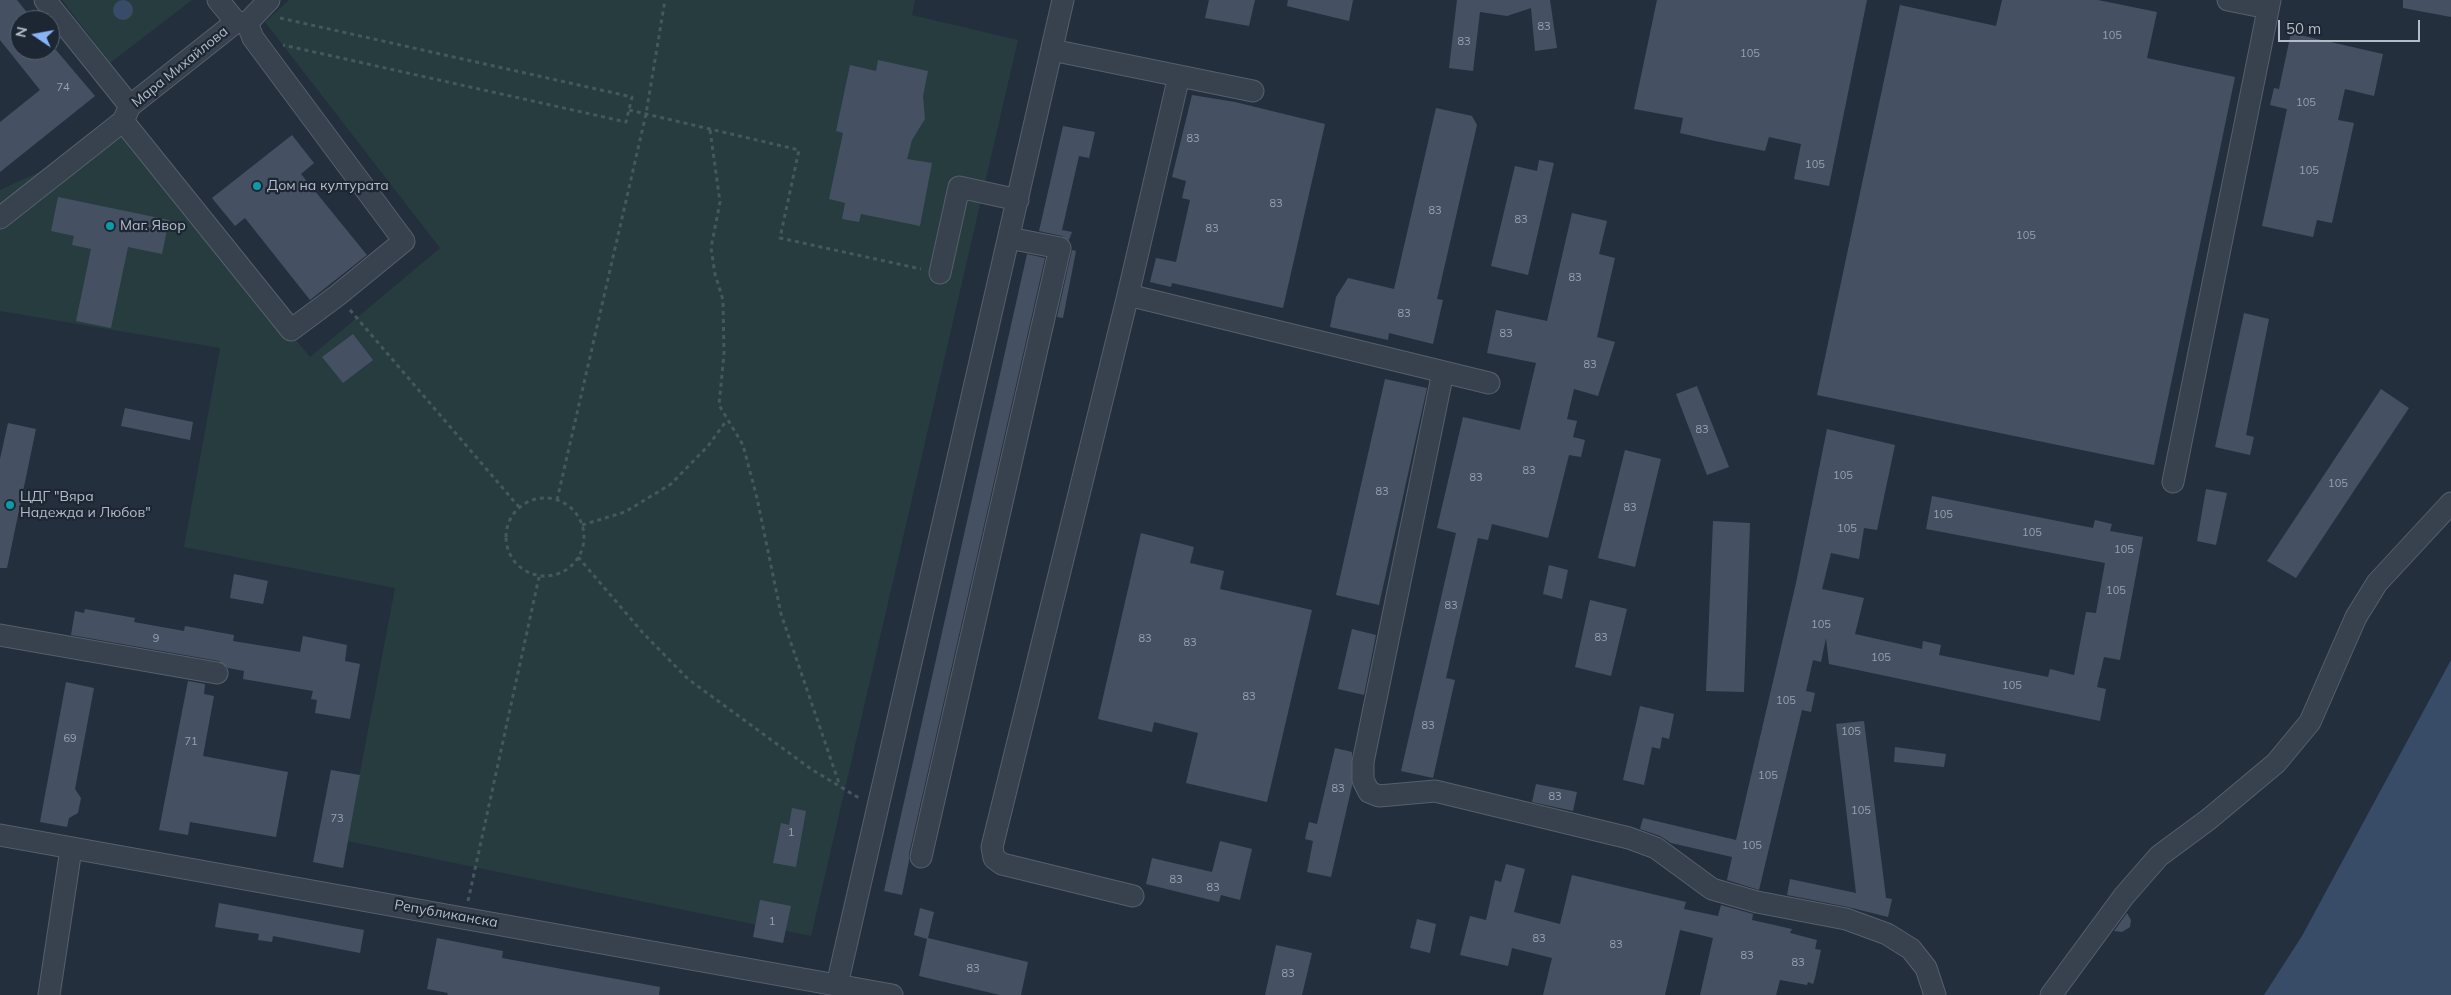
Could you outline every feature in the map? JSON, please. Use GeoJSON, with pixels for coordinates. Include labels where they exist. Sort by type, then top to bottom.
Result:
{"type":"FeatureCollection","features":[{"type":"Feature","properties":{"kind":"street"},"geometry":{"type":"LineString","coordinates":[[45,0],[126,113],[292,330],[404,241],[252,19],[218,0]]}},
{"type":"Feature","properties":{"kind":"street"},"geometry":{"type":"LineString","coordinates":[[837,985],[1063,0]]}},
{"type":"Feature","properties":{"kind":"street"},"geometry":{"type":"LineString","coordinates":[[2172,482],[2269,4],[2228,0]]}},
{"type":"Feature","properties":{"kind":"street","name":"Мара Михайлова"},"geometry":{"type":"LineString","coordinates":[[0,218],[126,113],[252,19]]}},
{"type":"Feature","properties":{"kind":"street"},"geometry":{"type":"LineString","coordinates":[[1052,50],[1253,91]]}},
{"type":"Feature","properties":{"kind":"street"},"geometry":{"type":"LineString","coordinates":[[1133,896],[1002,864],[994,858],[992,847],[1128,295],[1179,76]]}},
{"type":"Feature","properties":{"kind":"street"},"geometry":{"type":"LineString","coordinates":[[940,273],[960,187],[1018,200]]}},
{"type":"Feature","properties":{"kind":"street"},"geometry":{"type":"LineString","coordinates":[[920,857],[1060,248],[1009,238]]}},
{"type":"Feature","properties":{"kind":"street"},"geometry":{"type":"LineString","coordinates":[[1128,295],[1489,383]]}},
{"type":"Feature","properties":{"kind":"street"},"geometry":{"type":"LineString","coordinates":[[1444,372],[1363,762],[1363,780],[1369,792],[1378,796],[1435,791],[1611,834],[1656,848],[1712,889],[1757,902],[1846,919],[1887,934],[1911,949],[1926,968],[1935,995]]}},
{"type":"Feature","properties":{"kind":"street"},"geometry":{"type":"LineString","coordinates":[[2051,995],[2124,896],[2160,856],[2209,819],[2276,763],[2310,722],[2356,616],[2377,583],[2451,503]]}},
{"type":"Feature","properties":{"kind":"street"},"geometry":{"type":"LineString","coordinates":[[0,635],[217,673]]}},
{"type":"Feature","properties":{"kind":"street","name":"Републиканска"},"geometry":{"type":"LineString","coordinates":[[0,835],[892,995]]}},
{"type":"Feature","properties":{"kind":"street"},"geometry":{"type":"LineString","coordinates":[[49,995],[71,849]]}},
{"type":"Feature","properties":{"kind":"path"},"geometry":{"type":"LineString","coordinates":[[556,500],[646,114],[666,0]]}},
{"type":"Feature","properties":{"kind":"path"},"geometry":{"type":"LineString","coordinates":[[252,19],[632,97],[626,122],[252,19]]}},
{"type":"Feature","properties":{"kind":"path"},"geometry":{"type":"LineString","coordinates":[[629,110],[799,150],[780,238],[940,273]]}},
{"type":"Feature","properties":{"kind":"path"},"geometry":{"type":"LineString","coordinates":[[710,130],[720,202],[711,248],[715,274],[723,300],[724,354],[719,404],[743,445],[757,498],[781,614],[840,786]]}},
{"type":"Feature","properties":{"kind":"path"},"geometry":{"type":"LineString","coordinates":[[338,295],[519,507]]}},
{"type":"Feature","properties":{"kind":"path"},"geometry":{"type":"LineString","coordinates":[[582,525],[626,512],[672,484],[708,446],[728,420]]}},
{"type":"Feature","properties":{"kind":"path"},"geometry":{"type":"LineString","coordinates":[[543,498],[556,500],[568,506],[577,515],[582,525],[584,540],[578,557],[564,572],[552,576],[539,577],[527,573],[516,565],[509,555],[505,542],[506,530],[510,517],[519,507],[531,500],[543,498]]}},
{"type":"Feature","properties":{"kind":"path"},"geometry":{"type":"LineString","coordinates":[[578,557],[643,633],[688,679],[811,769],[877,809]]}},
{"type":"Feature","properties":{"kind":"path"},"geometry":{"type":"LineString","coordinates":[[465,917],[539,577]]}},
{"type":"Feature","properties":{"kind":"green space"},"geometry":{"type":"Polygon","coordinates":[[[62,0],[192,0],[110,63],[62,0]]]}},
{"type":"Feature","properties":{"kind":"green space"},"geometry":{"type":"Polygon","coordinates":[[[289,0],[915,0],[912,15],[1018,40],[811,936],[347,841],[395,588],[184,547],[220,348],[0,311],[0,190],[126,132],[310,357],[440,248],[265,22],[289,0]]]}},
{"type":"Feature","properties":{"kind":"water"},"geometry":{"type":"Polygon","coordinates":[[[123,0],[130,3],[133,10],[130,17],[123,20],[116,17],[113,10],[116,3],[123,0]]]}},
{"type":"Feature","properties":{"kind":"water"},"geometry":{"type":"Polygon","coordinates":[[[2451,660],[2451,995],[2264,995],[2302,936],[2451,660]]]}},
{"type":"Feature","properties":{"kind":"building"},"geometry":{"type":"Polygon","coordinates":[[[0,0],[17,0],[25,10],[10,10],[10,52],[0,40],[0,0]]]}},
{"type":"Feature","properties":{"kind":"building"},"geometry":{"type":"Polygon","coordinates":[[[1209,0],[1255,0],[1249,26],[1205,18],[1209,0]]]}},
{"type":"Feature","properties":{"kind":"building"},"geometry":{"type":"Polygon","coordinates":[[[1288,0],[1353,0],[1349,21],[1287,6],[1288,0]]]}},
{"type":"Feature","properties":{"kind":"building"},"geometry":{"type":"Polygon","coordinates":[[[1457,0],[1550,0],[1557,48],[1535,51],[1531,8],[1507,16],[1480,12],[1473,71],[1449,68],[1457,0]]]}},
{"type":"Feature","properties":{"kind":"building"},"geometry":{"type":"Polygon","coordinates":[[[1657,0],[1867,0],[1829,186],[1794,179],[1801,144],[1769,137],[1765,151],[1715,141],[1680,133],[1683,118],[1634,109],[1657,0]]]}},
{"type":"Feature","properties":{"kind":"building"},"geometry":{"type":"Polygon","coordinates":[[[2002,0],[2098,0],[2157,12],[2147,58],[2235,77],[2154,465],[1817,395],[1900,5],[1996,26],[2002,0]]]}},
{"type":"Feature","properties":{"kind":"building"},"geometry":{"type":"Polygon","coordinates":[[[2403,0],[2451,0],[2451,17],[2403,8],[2403,0]]]}},
{"type":"Feature","properties":{"kind":"building"},"geometry":{"type":"Polygon","coordinates":[[[2291,33],[2383,54],[2374,96],[2345,89],[2338,120],[2354,123],[2332,223],[2317,220],[2313,237],[2262,226],[2287,109],[2270,105],[2274,88],[2279,89],[2291,33]]]}},
{"type":"Feature","properties":{"kind":"building"},"geometry":{"type":"Polygon","coordinates":[[[60,55],[95,96],[0,172],[0,122],[40,90],[16,60],[60,60],[60,55]]]}},
{"type":"Feature","properties":{"kind":"building"},"geometry":{"type":"Polygon","coordinates":[[[878,60],[928,71],[923,96],[925,119],[912,140],[907,159],[932,163],[920,226],[861,214],[859,222],[842,219],[845,203],[829,199],[843,133],[836,131],[850,65],[876,71],[878,60]]]}},
{"type":"Feature","properties":{"kind":"building"},"geometry":{"type":"Polygon","coordinates":[[[1192,95],[1235,102],[1325,124],[1283,308],[1172,283],[1171,287],[1150,282],[1156,258],[1176,262],[1190,200],[1182,198],[1186,181],[1172,177],[1192,95]]]}},
{"type":"Feature","properties":{"kind":"building"},"geometry":{"type":"Polygon","coordinates":[[[1436,108],[1472,116],[1477,125],[1437,299],[1443,300],[1433,344],[1389,333],[1388,340],[1330,327],[1336,297],[1348,278],[1394,289],[1436,108]]]}},
{"type":"Feature","properties":{"kind":"building"},"geometry":{"type":"Polygon","coordinates":[[[1063,126],[1095,132],[1089,158],[1079,156],[1062,230],[1072,232],[1069,240],[1062,236],[1039,231],[1063,126]]]}},
{"type":"Feature","properties":{"kind":"building"},"geometry":{"type":"Polygon","coordinates":[[[292,135],[314,163],[301,174],[367,255],[310,300],[245,218],[235,226],[212,198],[292,135]]]}},
{"type":"Feature","properties":{"kind":"building"},"geometry":{"type":"Polygon","coordinates":[[[1539,160],[1554,163],[1528,275],[1491,266],[1515,166],[1537,171],[1539,160]]]}},
{"type":"Feature","properties":{"kind":"building"},"geometry":{"type":"Polygon","coordinates":[[[58,197],[169,220],[162,254],[128,247],[111,328],[76,321],[91,249],[72,245],[74,236],[51,231],[58,197]]]}},
{"type":"Feature","properties":{"kind":"building"},"geometry":{"type":"Polygon","coordinates":[[[1572,213],[1607,221],[1599,254],[1615,258],[1597,337],[1615,342],[1598,396],[1574,389],[1567,419],[1577,421],[1573,437],[1585,440],[1581,457],[1569,455],[1548,538],[1492,524],[1488,540],[1478,538],[1446,678],[1455,680],[1433,778],[1401,771],[1456,533],[1437,528],[1463,417],[1520,430],[1536,363],[1487,353],[1496,310],[1547,321],[1572,213]]]}},
{"type":"Feature","properties":{"kind":"building"},"geometry":{"type":"Polygon","coordinates":[[[1072,250],[1076,251],[1063,318],[1057,317],[1072,250]]]}},
{"type":"Feature","properties":{"kind":"building"},"geometry":{"type":"Polygon","coordinates":[[[1027,254],[1045,258],[909,854],[902,895],[884,891],[1027,254]]]}},
{"type":"Feature","properties":{"kind":"building"},"geometry":{"type":"Polygon","coordinates":[[[2244,313],[2269,319],[2246,435],[2254,437],[2250,455],[2215,447],[2244,313]]]}},
{"type":"Feature","properties":{"kind":"building"},"geometry":{"type":"Polygon","coordinates":[[[353,334],[373,360],[343,383],[322,357],[353,334]]]}},
{"type":"Feature","properties":{"kind":"building"},"geometry":{"type":"Polygon","coordinates":[[[1385,379],[1427,388],[1379,605],[1336,595],[1385,379]]]}},
{"type":"Feature","properties":{"kind":"building"},"geometry":{"type":"Polygon","coordinates":[[[1697,386],[1729,467],[1707,475],[1676,394],[1697,386]]]}},
{"type":"Feature","properties":{"kind":"building"},"geometry":{"type":"Polygon","coordinates":[[[2381,389],[2409,408],[2296,578],[2267,561],[2381,389]]]}},
{"type":"Feature","properties":{"kind":"building"},"geometry":{"type":"Polygon","coordinates":[[[125,408],[193,422],[190,440],[121,426],[125,408]]]}},
{"type":"Feature","properties":{"kind":"building","name":"ЦДГ \"Вяра Надежда и Любов\""},"geometry":{"type":"Polygon","coordinates":[[[8,423],[36,429],[7,568],[0,568],[0,459],[8,423]]]}},
{"type":"Feature","properties":{"kind":"building"},"geometry":{"type":"Polygon","coordinates":[[[1827,429],[1895,445],[1877,530],[1864,528],[1859,559],[1831,553],[1822,589],[1864,598],[1855,634],[1922,649],[1923,641],[1941,645],[1939,655],[2048,677],[2050,669],[2074,675],[2086,612],[2096,613],[2105,563],[1926,529],[1932,496],[2093,528],[2095,520],[2112,524],[2110,531],[2143,537],[2120,660],[2104,657],[2097,687],[2106,689],[2100,721],[1829,664],[1826,638],[1821,662],[1813,660],[1806,691],[1815,693],[1811,712],[1802,710],[1759,890],[1727,880],[1732,857],[1671,843],[1660,836],[1640,829],[1643,818],[1736,840],[1796,583],[1827,429]]]}},
{"type":"Feature","properties":{"kind":"building"},"geometry":{"type":"Polygon","coordinates":[[[1625,450],[1661,459],[1635,567],[1598,558],[1625,450]]]}},
{"type":"Feature","properties":{"kind":"building"},"geometry":{"type":"Polygon","coordinates":[[[2206,489],[2227,493],[2216,545],[2197,541],[2206,489]]]}},
{"type":"Feature","properties":{"kind":"building"},"geometry":{"type":"Polygon","coordinates":[[[1713,521],[1750,523],[1744,692],[1706,691],[1713,521]]]}},
{"type":"Feature","properties":{"kind":"building"},"geometry":{"type":"Polygon","coordinates":[[[1141,533],[1194,547],[1190,563],[1224,571],[1220,589],[1312,610],[1267,802],[1186,783],[1198,733],[1154,722],[1152,732],[1098,719],[1141,533]]]}},
{"type":"Feature","properties":{"kind":"building"},"geometry":{"type":"Polygon","coordinates":[[[1549,565],[1568,570],[1562,599],[1543,594],[1549,565]]]}},
{"type":"Feature","properties":{"kind":"building"},"geometry":{"type":"Polygon","coordinates":[[[234,574],[268,581],[263,604],[230,598],[234,574]]]}},
{"type":"Feature","properties":{"kind":"building"},"geometry":{"type":"Polygon","coordinates":[[[1590,600],[1627,609],[1611,676],[1575,667],[1590,600]]]}},
{"type":"Feature","properties":{"kind":"building"},"geometry":{"type":"Polygon","coordinates":[[[85,609],[135,618],[134,622],[184,631],[185,626],[234,635],[233,641],[300,652],[303,636],[347,645],[345,661],[360,664],[350,719],[315,713],[317,700],[311,699],[313,691],[243,679],[244,671],[228,668],[219,661],[71,635],[75,611],[84,613],[85,609]]]}},
{"type":"Feature","properties":{"kind":"building"},"geometry":{"type":"Polygon","coordinates":[[[1352,629],[1376,635],[1364,695],[1338,689],[1352,629]]]}},
{"type":"Feature","properties":{"kind":"building"},"geometry":{"type":"Polygon","coordinates":[[[188,681],[205,684],[204,694],[214,696],[203,756],[288,772],[276,837],[190,822],[188,835],[159,830],[188,681]]]}},
{"type":"Feature","properties":{"kind":"building"},"geometry":{"type":"Polygon","coordinates":[[[66,682],[94,688],[75,789],[81,798],[78,813],[69,818],[67,827],[40,822],[66,682]]]}},
{"type":"Feature","properties":{"kind":"building"},"geometry":{"type":"Polygon","coordinates":[[[1640,706],[1674,714],[1669,739],[1662,737],[1660,749],[1652,747],[1644,785],[1623,780],[1640,706]]]}},
{"type":"Feature","properties":{"kind":"building"},"geometry":{"type":"Polygon","coordinates":[[[1864,721],[1886,898],[1892,899],[1888,917],[1787,895],[1790,879],[1856,893],[1836,724],[1864,721]]]}},
{"type":"Feature","properties":{"kind":"building"},"geometry":{"type":"Polygon","coordinates":[[[1895,747],[1946,754],[1944,767],[1894,762],[1895,747]]]}},
{"type":"Feature","properties":{"kind":"building"},"geometry":{"type":"Polygon","coordinates":[[[1335,748],[1352,752],[1352,786],[1331,877],[1307,872],[1313,841],[1305,839],[1309,822],[1317,824],[1335,748]]]}},
{"type":"Feature","properties":{"kind":"building"},"geometry":{"type":"Polygon","coordinates":[[[331,770],[360,775],[343,868],[313,862],[331,770]]]}},
{"type":"Feature","properties":{"kind":"building"},"geometry":{"type":"Polygon","coordinates":[[[1536,784],[1577,792],[1573,811],[1532,802],[1536,784]]]}},
{"type":"Feature","properties":{"kind":"building"},"geometry":{"type":"Polygon","coordinates":[[[792,808],[806,811],[796,867],[773,863],[781,823],[789,825],[792,808]]]}},
{"type":"Feature","properties":{"kind":"building"},"geometry":{"type":"Polygon","coordinates":[[[1220,841],[1252,849],[1240,900],[1221,895],[1219,902],[1146,884],[1152,858],[1212,872],[1220,841]]]}},
{"type":"Feature","properties":{"kind":"building"},"geometry":{"type":"Polygon","coordinates":[[[1506,864],[1525,869],[1514,912],[1560,924],[1572,875],[1686,902],[1684,909],[1718,916],[1721,905],[1753,914],[1752,920],[1792,929],[1790,933],[1817,940],[1815,949],[1821,950],[1813,984],[1808,982],[1807,985],[1780,980],[1776,995],[1700,995],[1713,938],[1680,930],[1665,995],[1543,995],[1552,958],[1512,948],[1508,966],[1460,955],[1470,916],[1486,920],[1495,880],[1501,882],[1506,864]]]}},
{"type":"Feature","properties":{"kind":"building"},"geometry":{"type":"Polygon","coordinates":[[[760,900],[791,906],[783,943],[753,937],[760,900]]]}},
{"type":"Feature","properties":{"kind":"building"},"geometry":{"type":"Polygon","coordinates":[[[219,903],[364,930],[360,953],[273,936],[272,942],[258,940],[259,934],[215,927],[219,903]]]}},
{"type":"Feature","properties":{"kind":"building"},"geometry":{"type":"Polygon","coordinates":[[[920,908],[934,912],[928,938],[1028,962],[1021,995],[1000,995],[919,976],[927,939],[914,935],[920,908]]]}},
{"type":"Feature","properties":{"kind":"building"},"geometry":{"type":"Polygon","coordinates":[[[2127,913],[2131,920],[2130,927],[2122,932],[2114,931],[2127,913]]]}},
{"type":"Feature","properties":{"kind":"building"},"geometry":{"type":"Polygon","coordinates":[[[1417,919],[1436,924],[1430,953],[1410,948],[1417,919]]]}},
{"type":"Feature","properties":{"kind":"building"},"geometry":{"type":"Polygon","coordinates":[[[437,938],[503,951],[502,958],[660,987],[659,995],[447,995],[448,993],[427,989],[437,938]]]}},
{"type":"Feature","properties":{"kind":"building"},"geometry":{"type":"Polygon","coordinates":[[[1276,945],[1312,953],[1302,995],[1265,995],[1276,945]]]}},
{"type":"Feature","properties":{"kind":"place","name":"Дом на културата"},"geometry":{"type":"Point","coordinates":[257,186]}},
{"type":"Feature","properties":{"kind":"place","name":"Маг. Явор"},"geometry":{"type":"Point","coordinates":[110,226]}},
{"type":"Feature","properties":{"kind":"place","name":"ЦДГ \"Вяра Надежда и Любов\""},"geometry":{"type":"Point","coordinates":[10,505]}}]}
